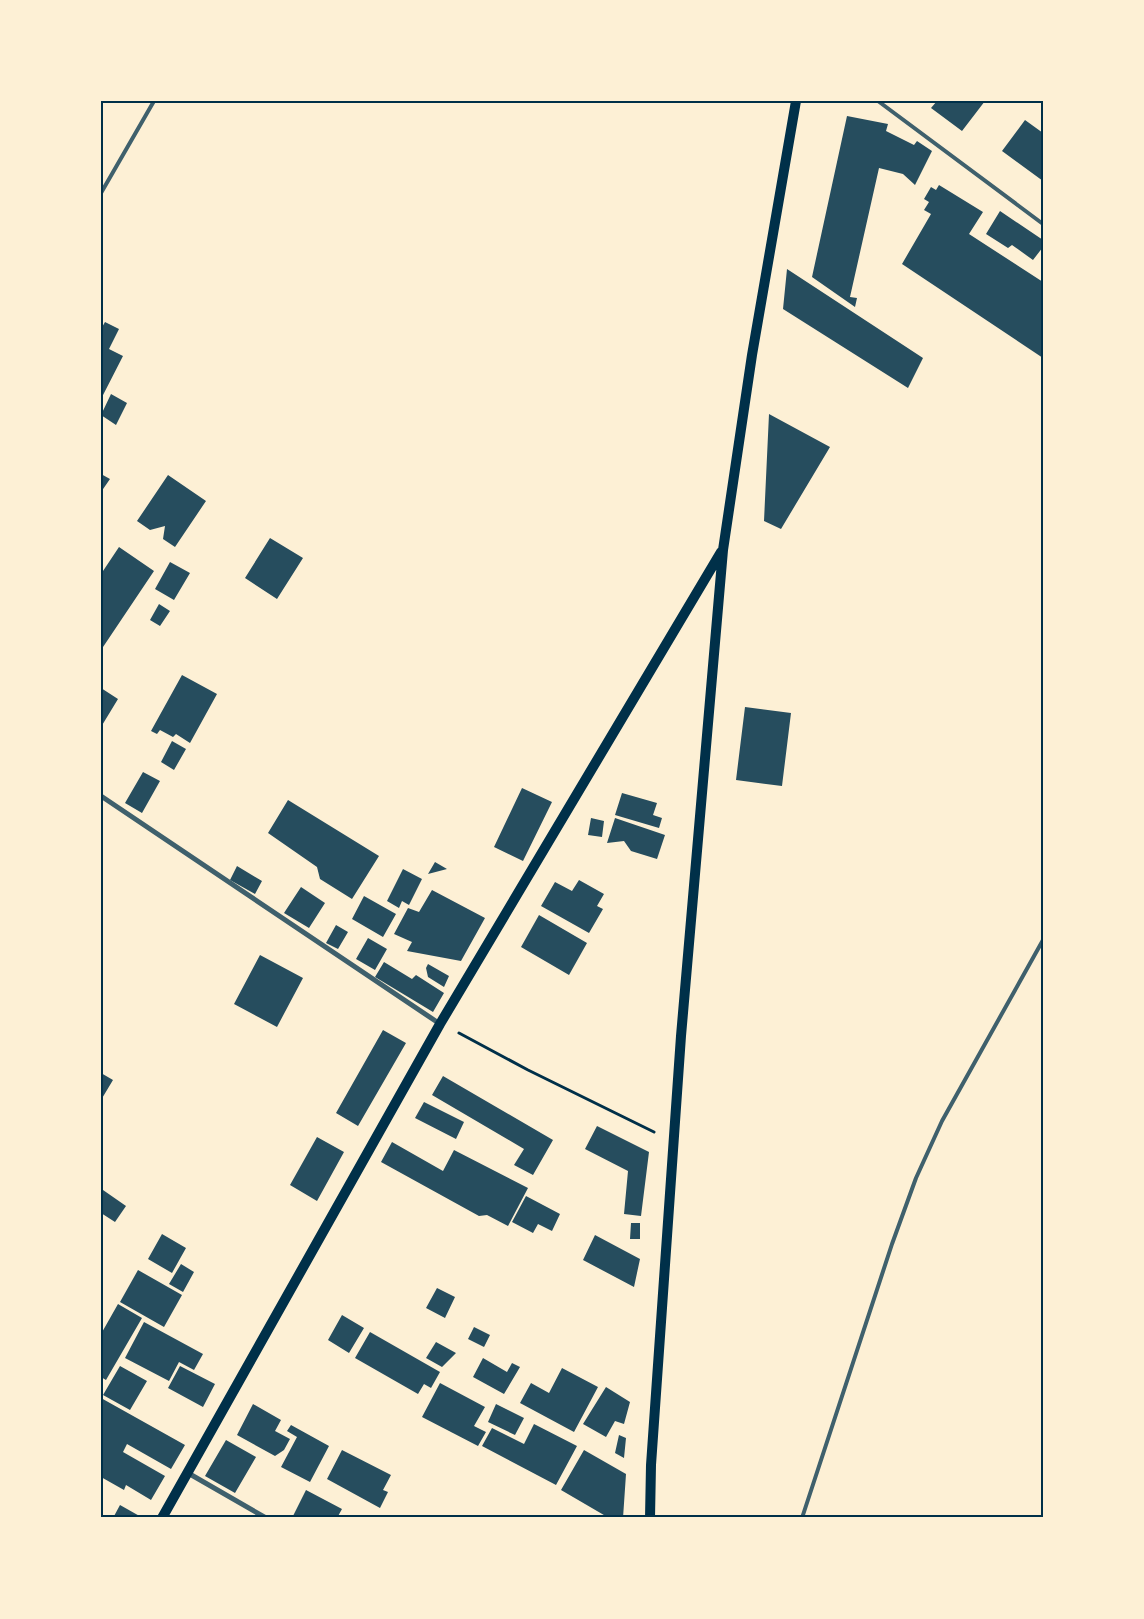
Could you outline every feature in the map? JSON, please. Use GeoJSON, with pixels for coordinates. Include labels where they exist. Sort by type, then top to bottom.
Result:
{"type":"FeatureCollection","features":[{"type":"Feature","properties":{"kind":"main road"},"geometry":{"type":"LineString","coordinates":[[650,1518],[651,1465],[681,1036],[723,550],[752,355],[796,101]]}},
{"type":"Feature","properties":{"kind":"main road"},"geometry":{"type":"LineString","coordinates":[[162,1518],[440,1024],[723,550]]}},
{"type":"Feature","properties":{"kind":"street"},"geometry":{"type":"LineString","coordinates":[[101,796],[440,1024]]}},
{"type":"Feature","properties":{"kind":"street"},"geometry":{"type":"LineString","coordinates":[[188,1472],[266,1518]]}},
{"type":"Feature","properties":{"kind":"lane"},"geometry":{"type":"LineString","coordinates":[[101,193],[154,101]]}},
{"type":"Feature","properties":{"kind":"lane"},"geometry":{"type":"LineString","coordinates":[[878,101],[1043,224]]}},
{"type":"Feature","properties":{"kind":"lane"},"geometry":{"type":"LineString","coordinates":[[802,1518],[892,1244],[916,1178],[942,1121],[1043,940]]}},
{"type":"Feature","properties":{"kind":"path"},"geometry":{"type":"LineString","coordinates":[[440,1024],[674,1142]]}},
{"type":"Feature","properties":{"kind":"building"},"geometry":{"type":"Polygon","coordinates":[[[937,101],[985,101],[962,131],[931,108],[937,101]]]}},
{"type":"Feature","properties":{"kind":"building"},"geometry":{"type":"Polygon","coordinates":[[[847,116],[888,124],[886,131],[914,145],[917,141],[932,151],[915,185],[903,174],[879,168],[850,297],[857,298],[855,307],[812,277],[847,116]]]}},
{"type":"Feature","properties":{"kind":"building"},"geometry":{"type":"Polygon","coordinates":[[[1025,120],[1043,133],[1043,181],[1002,151],[1025,120]]]}},
{"type":"Feature","properties":{"kind":"building"},"geometry":{"type":"Polygon","coordinates":[[[939,185],[983,212],[969,234],[1043,282],[1043,358],[902,264],[931,214],[924,210],[929,202],[924,199],[931,187],[936,190],[939,185]]]}},
{"type":"Feature","properties":{"kind":"building"},"geometry":{"type":"Polygon","coordinates":[[[1000,211],[1043,240],[1043,247],[1033,260],[1012,245],[1008,248],[986,234],[1000,211]]]}},
{"type":"Feature","properties":{"kind":"building"},"geometry":{"type":"Polygon","coordinates":[[[787,269],[923,358],[908,388],[783,309],[787,269]]]}},
{"type":"Feature","properties":{"kind":"building"},"geometry":{"type":"Polygon","coordinates":[[[105,322],[119,329],[109,349],[123,356],[101,399],[101,329],[105,322]]]}},
{"type":"Feature","properties":{"kind":"building"},"geometry":{"type":"Polygon","coordinates":[[[111,394],[127,403],[116,425],[101,415],[111,394]]]}},
{"type":"Feature","properties":{"kind":"building"},"geometry":{"type":"Polygon","coordinates":[[[769,414],[830,447],[781,529],[764,521],[769,414]]]}},
{"type":"Feature","properties":{"kind":"building"},"geometry":{"type":"Polygon","coordinates":[[[101,474],[110,479],[101,492],[101,474]]]}},
{"type":"Feature","properties":{"kind":"building"},"geometry":{"type":"Polygon","coordinates":[[[168,475],[206,501],[175,547],[163,539],[165,526],[150,530],[137,521],[168,475]]]}},
{"type":"Feature","properties":{"kind":"building"},"geometry":{"type":"Polygon","coordinates":[[[270,538],[303,558],[277,599],[245,578],[270,538]]]}},
{"type":"Feature","properties":{"kind":"building"},"geometry":{"type":"Polygon","coordinates":[[[119,547],[154,571],[101,650],[101,574],[119,547]]]}},
{"type":"Feature","properties":{"kind":"building"},"geometry":{"type":"Polygon","coordinates":[[[170,562],[190,573],[174,600],[155,589],[170,562]]]}},
{"type":"Feature","properties":{"kind":"building"},"geometry":{"type":"Polygon","coordinates":[[[159,604],[170,611],[160,626],[150,620],[159,604]]]}},
{"type":"Feature","properties":{"kind":"building"},"geometry":{"type":"Polygon","coordinates":[[[182,675],[217,694],[190,743],[176,734],[173,737],[160,730],[157,734],[151,731],[182,675]]]}},
{"type":"Feature","properties":{"kind":"building"},"geometry":{"type":"Polygon","coordinates":[[[101,688],[118,699],[101,727],[101,688]]]}},
{"type":"Feature","properties":{"kind":"building"},"geometry":{"type":"Polygon","coordinates":[[[745,707],[791,713],[782,786],[736,780],[745,707]]]}},
{"type":"Feature","properties":{"kind":"building"},"geometry":{"type":"Polygon","coordinates":[[[172,741],[186,749],[174,770],[161,762],[172,741]]]}},
{"type":"Feature","properties":{"kind":"building"},"geometry":{"type":"Polygon","coordinates":[[[143,772],[160,781],[142,813],[125,803],[143,772]]]}},
{"type":"Feature","properties":{"kind":"building"},"geometry":{"type":"Polygon","coordinates":[[[522,788],[552,802],[523,861],[494,847],[522,788]]]}},
{"type":"Feature","properties":{"kind":"building"},"geometry":{"type":"Polygon","coordinates":[[[622,793],[657,803],[653,815],[662,818],[659,828],[615,815],[622,793]]]}},
{"type":"Feature","properties":{"kind":"building"},"geometry":{"type":"Polygon","coordinates":[[[288,800],[379,856],[352,899],[320,879],[317,867],[268,833],[288,800]]]}},
{"type":"Feature","properties":{"kind":"building"},"geometry":{"type":"Polygon","coordinates":[[[591,818],[604,821],[602,837],[588,835],[591,818]]]}},
{"type":"Feature","properties":{"kind":"building"},"geometry":{"type":"Polygon","coordinates":[[[615,818],[665,835],[657,859],[631,851],[624,841],[607,843],[615,818]]]}},
{"type":"Feature","properties":{"kind":"building"},"geometry":{"type":"Polygon","coordinates":[[[435,862],[447,869],[428,874],[435,862]]]}},
{"type":"Feature","properties":{"kind":"building"},"geometry":{"type":"Polygon","coordinates":[[[237,866],[262,881],[255,894],[230,880],[237,866]]]}},
{"type":"Feature","properties":{"kind":"building"},"geometry":{"type":"Polygon","coordinates":[[[403,869],[422,879],[409,905],[402,901],[399,908],[387,901],[403,869]]]}},
{"type":"Feature","properties":{"kind":"building"},"geometry":{"type":"Polygon","coordinates":[[[579,880],[604,894],[597,906],[603,909],[589,933],[541,906],[555,882],[572,891],[579,880]]]}},
{"type":"Feature","properties":{"kind":"building"},"geometry":{"type":"Polygon","coordinates":[[[301,887],[325,903],[309,928],[284,913],[301,887]]]}},
{"type":"Feature","properties":{"kind":"building"},"geometry":{"type":"Polygon","coordinates":[[[432,890],[485,918],[461,961],[407,951],[412,942],[394,934],[408,908],[419,912],[432,890]]]}},
{"type":"Feature","properties":{"kind":"building"},"geometry":{"type":"Polygon","coordinates":[[[364,896],[396,914],[383,937],[352,919],[364,896]]]}},
{"type":"Feature","properties":{"kind":"building"},"geometry":{"type":"Polygon","coordinates":[[[539,915],[587,943],[569,975],[521,947],[539,915]]]}},
{"type":"Feature","properties":{"kind":"building"},"geometry":{"type":"Polygon","coordinates":[[[336,925],[348,932],[338,949],[326,943],[336,925]]]}},
{"type":"Feature","properties":{"kind":"building"},"geometry":{"type":"Polygon","coordinates":[[[368,938],[387,949],[375,970],[356,959],[368,938]]]}},
{"type":"Feature","properties":{"kind":"building"},"geometry":{"type":"Polygon","coordinates":[[[260,955],[303,978],[277,1027],[234,1004],[260,955]]]}},
{"type":"Feature","properties":{"kind":"building"},"geometry":{"type":"Polygon","coordinates":[[[384,962],[412,979],[416,975],[444,993],[433,1012],[375,977],[384,962]]]}},
{"type":"Feature","properties":{"kind":"building"},"geometry":{"type":"Polygon","coordinates":[[[428,964],[449,976],[444,987],[428,977],[426,968],[428,964]]]}},
{"type":"Feature","properties":{"kind":"building"},"geometry":{"type":"Polygon","coordinates":[[[383,1030],[406,1043],[358,1126],[336,1113],[383,1030]]]}},
{"type":"Feature","properties":{"kind":"building"},"geometry":{"type":"Polygon","coordinates":[[[101,1073],[113,1080],[101,1100],[101,1073]]]}},
{"type":"Feature","properties":{"kind":"building"},"geometry":{"type":"Polygon","coordinates":[[[443,1076],[553,1140],[533,1175],[514,1165],[524,1149],[432,1095],[443,1076]]]}},
{"type":"Feature","properties":{"kind":"building"},"geometry":{"type":"Polygon","coordinates":[[[424,1102],[464,1122],[456,1139],[415,1118],[424,1102]]]}},
{"type":"Feature","properties":{"kind":"building"},"geometry":{"type":"Polygon","coordinates":[[[597,1126],[649,1152],[641,1216],[624,1214],[628,1171],[585,1149],[597,1126]]]}},
{"type":"Feature","properties":{"kind":"building"},"geometry":{"type":"Polygon","coordinates":[[[317,1137],[344,1152],[317,1201],[290,1185],[317,1137]]]}},
{"type":"Feature","properties":{"kind":"building"},"geometry":{"type":"Polygon","coordinates":[[[392,1142],[443,1171],[454,1150],[528,1188],[508,1226],[487,1215],[479,1216],[381,1162],[392,1142]]]}},
{"type":"Feature","properties":{"kind":"building"},"geometry":{"type":"Polygon","coordinates":[[[103,1190],[126,1206],[115,1222],[101,1213],[101,1192],[103,1190]]]}},
{"type":"Feature","properties":{"kind":"building"},"geometry":{"type":"Polygon","coordinates":[[[526,1196],[560,1214],[552,1231],[538,1224],[533,1233],[512,1222],[526,1196]]]}},
{"type":"Feature","properties":{"kind":"building"},"geometry":{"type":"Polygon","coordinates":[[[631,1223],[640,1223],[640,1239],[630,1239],[631,1223]]]}},
{"type":"Feature","properties":{"kind":"building"},"geometry":{"type":"Polygon","coordinates":[[[162,1234],[186,1248],[172,1273],[148,1259],[162,1234]]]}},
{"type":"Feature","properties":{"kind":"building"},"geometry":{"type":"Polygon","coordinates":[[[595,1235],[640,1259],[634,1287],[583,1260],[595,1235]]]}},
{"type":"Feature","properties":{"kind":"building"},"geometry":{"type":"Polygon","coordinates":[[[181,1264],[194,1272],[183,1292],[169,1284],[181,1264]]]}},
{"type":"Feature","properties":{"kind":"building"},"geometry":{"type":"Polygon","coordinates":[[[138,1270],[182,1295],[164,1327],[120,1302],[138,1270]]]}},
{"type":"Feature","properties":{"kind":"building"},"geometry":{"type":"Polygon","coordinates":[[[437,1288],[455,1297],[445,1318],[426,1308],[437,1288]]]}},
{"type":"Feature","properties":{"kind":"building"},"geometry":{"type":"Polygon","coordinates":[[[118,1304],[142,1318],[106,1380],[101,1377],[101,1334],[118,1304]]]}},
{"type":"Feature","properties":{"kind":"building"},"geometry":{"type":"Polygon","coordinates":[[[342,1315],[364,1328],[349,1353],[328,1340],[342,1315]]]}},
{"type":"Feature","properties":{"kind":"building"},"geometry":{"type":"Polygon","coordinates":[[[144,1322],[203,1354],[194,1370],[179,1362],[169,1381],[125,1358],[144,1322]]]}},
{"type":"Feature","properties":{"kind":"building"},"geometry":{"type":"Polygon","coordinates":[[[474,1327],[490,1335],[484,1347],[468,1339],[474,1327]]]}},
{"type":"Feature","properties":{"kind":"building"},"geometry":{"type":"Polygon","coordinates":[[[370,1332],[440,1372],[431,1388],[424,1384],[418,1394],[355,1358],[370,1332]]]}},
{"type":"Feature","properties":{"kind":"building"},"geometry":{"type":"Polygon","coordinates":[[[436,1342],[456,1353],[442,1367],[426,1358],[436,1342]]]}},
{"type":"Feature","properties":{"kind":"building"},"geometry":{"type":"Polygon","coordinates":[[[483,1358],[507,1372],[512,1363],[520,1367],[504,1394],[473,1377],[483,1358]]]}},
{"type":"Feature","properties":{"kind":"building"},"geometry":{"type":"Polygon","coordinates":[[[120,1366],[147,1381],[130,1410],[103,1395],[120,1366]]]}},
{"type":"Feature","properties":{"kind":"building"},"geometry":{"type":"Polygon","coordinates":[[[180,1366],[215,1384],[203,1407],[168,1388],[180,1366]]]}},
{"type":"Feature","properties":{"kind":"building"},"geometry":{"type":"Polygon","coordinates":[[[562,1368],[598,1387],[574,1432],[520,1403],[531,1383],[549,1393],[562,1368]]]}},
{"type":"Feature","properties":{"kind":"building"},"geometry":{"type":"Polygon","coordinates":[[[440,1383],[485,1407],[474,1426],[486,1432],[478,1446],[422,1417],[440,1383]]]}},
{"type":"Feature","properties":{"kind":"building"},"geometry":{"type":"Polygon","coordinates":[[[606,1387],[630,1402],[624,1424],[615,1421],[606,1437],[583,1424],[606,1387]]]}},
{"type":"Feature","properties":{"kind":"building"},"geometry":{"type":"Polygon","coordinates":[[[101,1398],[185,1445],[171,1469],[127,1444],[123,1452],[165,1476],[151,1500],[126,1485],[124,1490],[101,1477],[101,1451],[103,1447],[101,1446],[101,1398]]]}},
{"type":"Feature","properties":{"kind":"building"},"geometry":{"type":"Polygon","coordinates":[[[253,1404],[281,1420],[275,1431],[290,1439],[284,1450],[275,1456],[237,1435],[253,1404]]]}},
{"type":"Feature","properties":{"kind":"building"},"geometry":{"type":"Polygon","coordinates":[[[496,1404],[524,1418],[515,1435],[488,1422],[496,1404]]]}},
{"type":"Feature","properties":{"kind":"building"},"geometry":{"type":"Polygon","coordinates":[[[534,1424],[577,1446],[556,1485],[482,1446],[492,1428],[524,1444],[534,1424]]]}},
{"type":"Feature","properties":{"kind":"building"},"geometry":{"type":"Polygon","coordinates":[[[291,1425],[329,1446],[310,1482],[281,1467],[297,1437],[287,1431],[291,1425]]]}},
{"type":"Feature","properties":{"kind":"building"},"geometry":{"type":"Polygon","coordinates":[[[619,1435],[626,1438],[624,1458],[615,1453],[619,1435]]]}},
{"type":"Feature","properties":{"kind":"building"},"geometry":{"type":"Polygon","coordinates":[[[226,1440],[256,1457],[235,1493],[205,1476],[226,1440]]]}},
{"type":"Feature","properties":{"kind":"building"},"geometry":{"type":"Polygon","coordinates":[[[342,1450],[391,1475],[383,1490],[388,1492],[380,1508],[327,1479],[342,1450]]]}},
{"type":"Feature","properties":{"kind":"building"},"geometry":{"type":"Polygon","coordinates":[[[584,1450],[626,1474],[623,1518],[609,1518],[561,1490],[584,1450]]]}},
{"type":"Feature","properties":{"kind":"building"},"geometry":{"type":"Polygon","coordinates":[[[306,1490],[342,1509],[337,1518],[292,1518],[306,1490]]]}},
{"type":"Feature","properties":{"kind":"building"},"geometry":{"type":"Polygon","coordinates":[[[120,1505],[143,1518],[113,1518],[120,1505]]]}}]}
